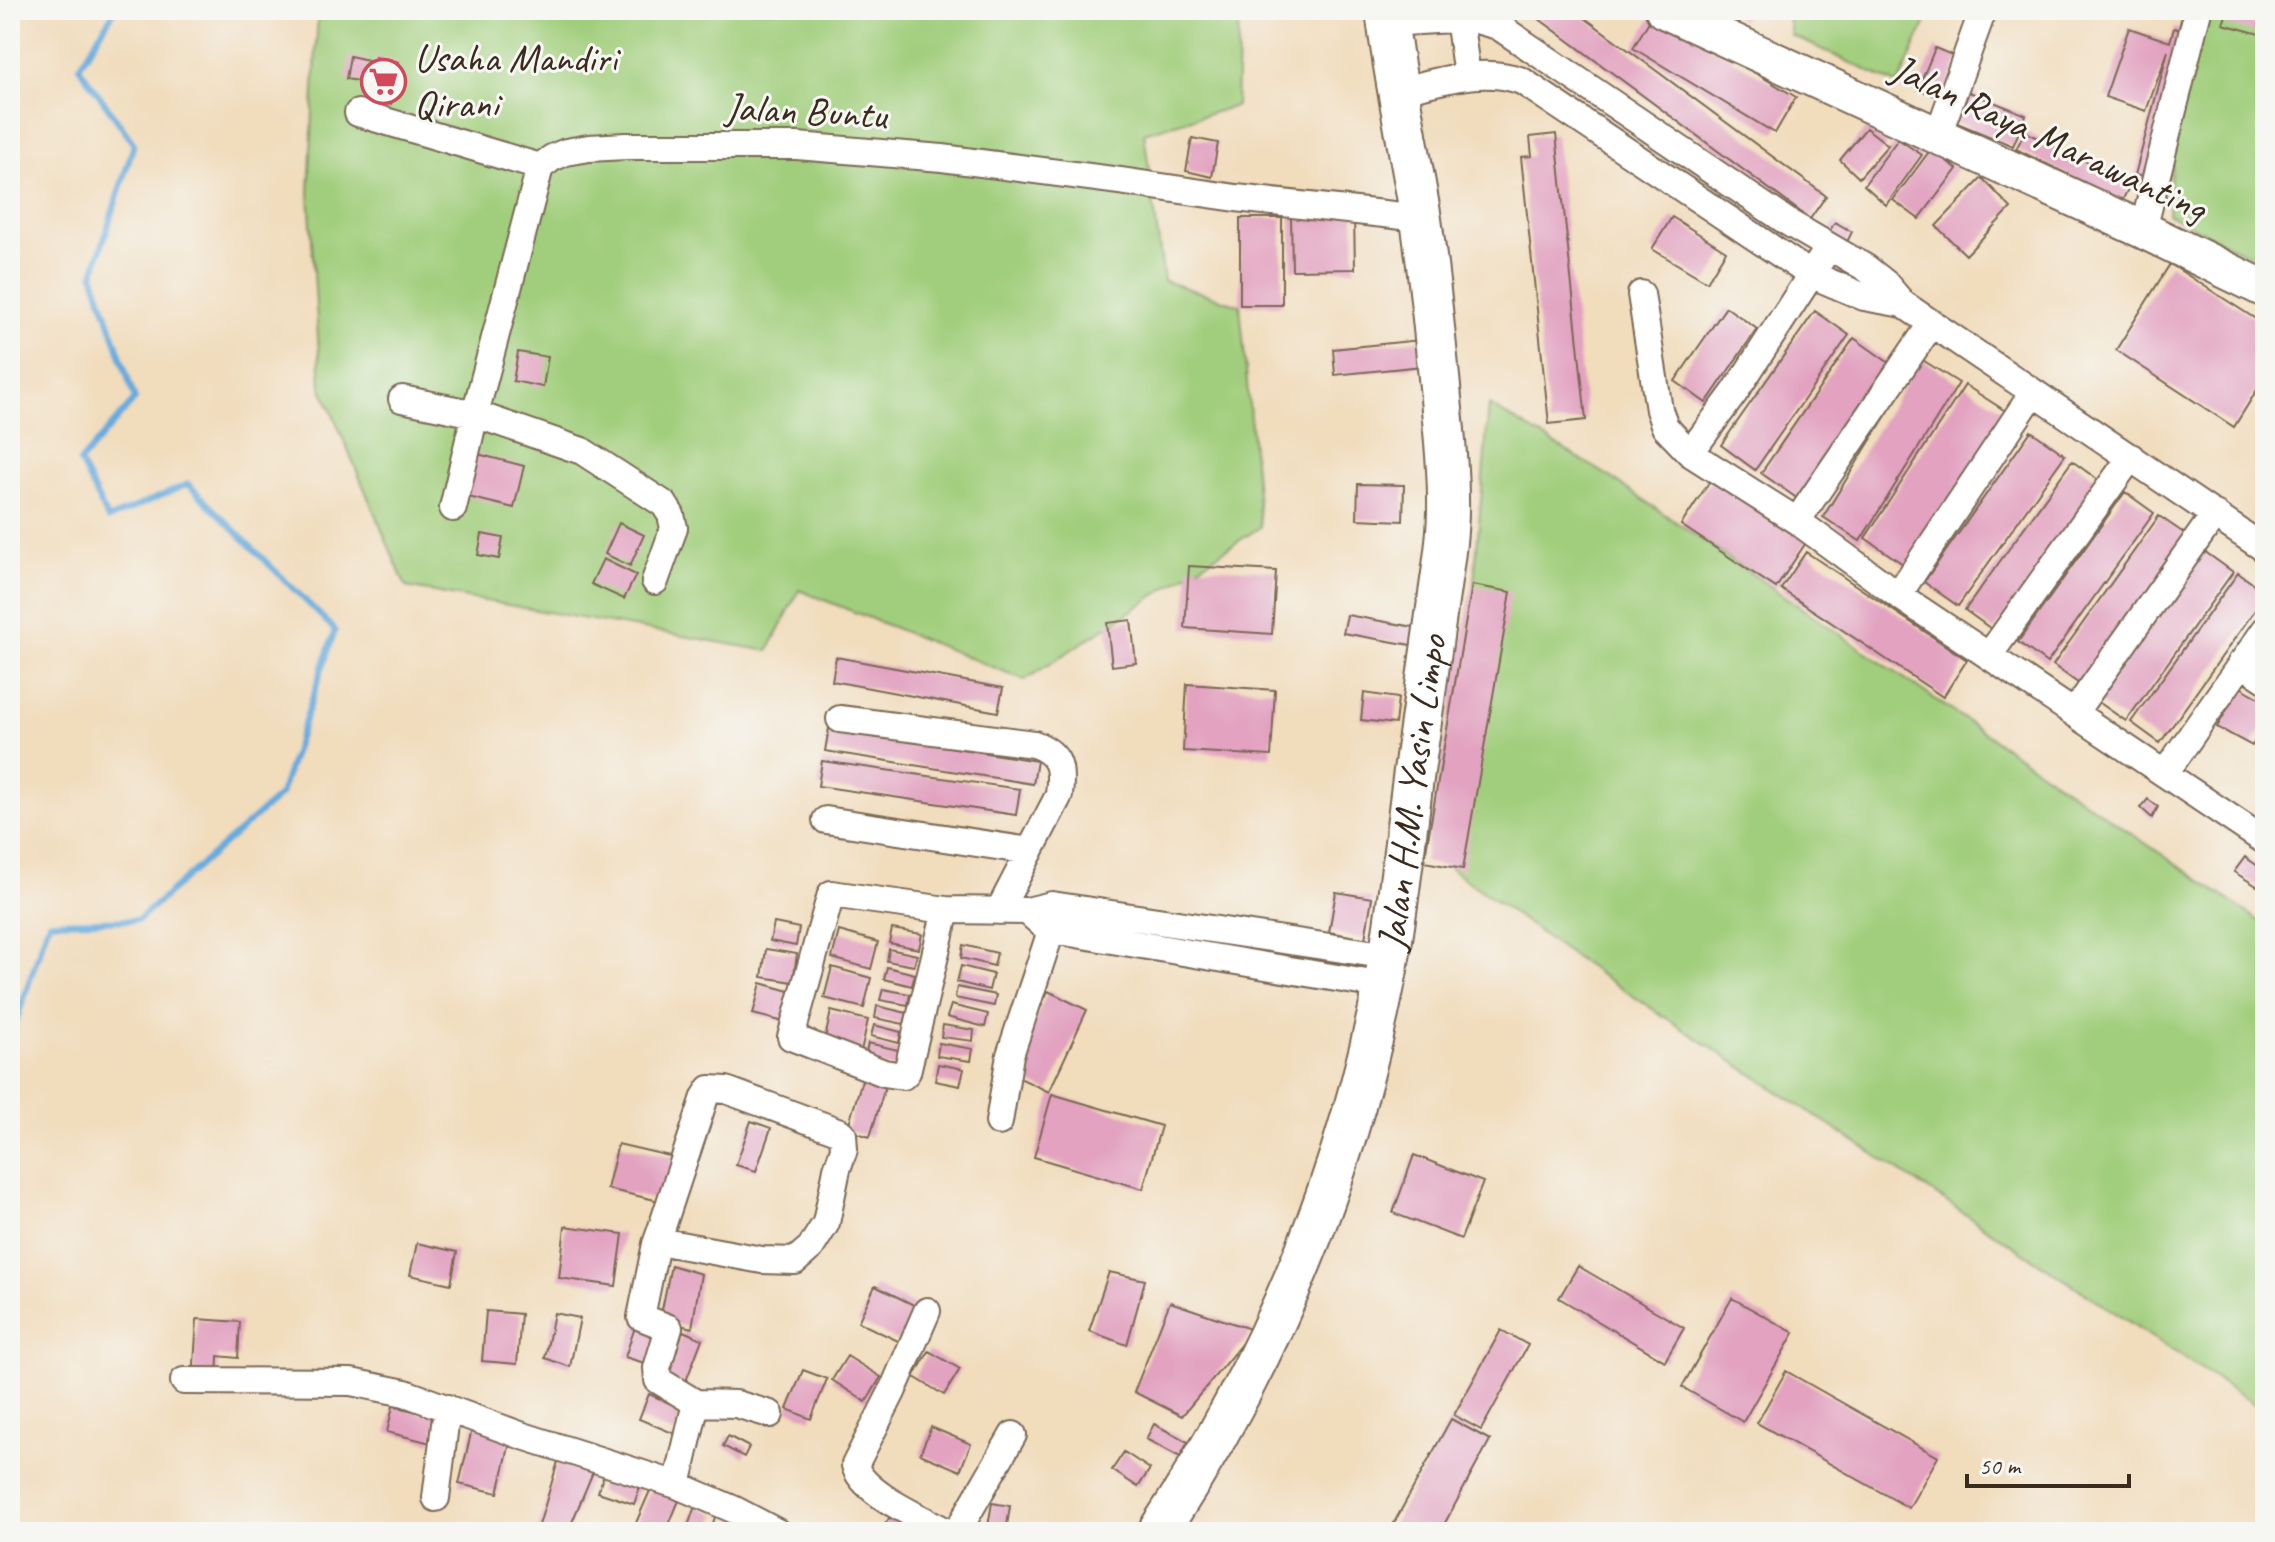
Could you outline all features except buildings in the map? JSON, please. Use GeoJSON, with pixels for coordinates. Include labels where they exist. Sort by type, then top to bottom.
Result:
{"type":"FeatureCollection","features":[{"type":"Feature","properties":{"kind":"main road","name":"Jalan H.M. Yasin Limpo"},"geometry":{"type":"LineString","coordinates":[[1158,1532],[1219,1435],[1295,1279],[1351,1126],[1387,971],[1445,554],[1448,501],[1447,454],[1436,336],[1421,218],[1386,17]]}},
{"type":"Feature","properties":{"kind":"street","name":"Jalan Raya Marawanting"},"geometry":{"type":"LineString","coordinates":[[1664,10],[2265,289]]}},
{"type":"Feature","properties":{"kind":"street"},"geometry":{"type":"LineString","coordinates":[[1938,135],[1983,10]]}},
{"type":"Feature","properties":{"kind":"street"},"geometry":{"type":"LineString","coordinates":[[2143,230],[2198,10]]}},
{"type":"Feature","properties":{"kind":"street"},"geometry":{"type":"LineString","coordinates":[[1386,17],[1459,18],[1498,26],[1789,223],[1875,275],[1903,304],[2265,549]]}},
{"type":"Feature","properties":{"kind":"street"},"geometry":{"type":"LineString","coordinates":[[1459,18],[1467,76]]}},
{"type":"Feature","properties":{"kind":"street"},"geometry":{"type":"LineString","coordinates":[[1398,91],[1490,73],[1522,81],[1810,274],[1864,297],[1903,304]]}},
{"type":"Feature","properties":{"kind":"street"},"geometry":{"type":"LineString","coordinates":[[358,113],[540,167],[453,508]]}},
{"type":"Feature","properties":{"kind":"street","name":"Jalan Buntu"},"geometry":{"type":"LineString","coordinates":[[540,167],[566,152],[589,148],[797,146],[942,158],[1236,198],[1421,218]]}},
{"type":"Feature","properties":{"kind":"street"},"geometry":{"type":"LineString","coordinates":[[1772,249],[1789,223]]}},
{"type":"Feature","properties":{"kind":"street"},"geometry":{"type":"LineString","coordinates":[[1690,453],[1735,392],[1829,247]]}},
{"type":"Feature","properties":{"kind":"street"},"geometry":{"type":"LineString","coordinates":[[1641,294],[1659,410],[1665,427],[1690,453],[1797,521],[1898,595],[2265,841]]}},
{"type":"Feature","properties":{"kind":"street"},"geometry":{"type":"LineString","coordinates":[[1797,521],[1932,323]]}},
{"type":"Feature","properties":{"kind":"street"},"geometry":{"type":"LineString","coordinates":[[1898,595],[2033,393]]}},
{"type":"Feature","properties":{"kind":"street"},"geometry":{"type":"LineString","coordinates":[[402,399],[475,414],[582,451],[664,504],[674,528],[655,581]]}},
{"type":"Feature","properties":{"kind":"street"},"geometry":{"type":"LineString","coordinates":[[1990,654],[2131,457]]}},
{"type":"Feature","properties":{"kind":"street"},"geometry":{"type":"LineString","coordinates":[[2074,713],[2215,514]]}},
{"type":"Feature","properties":{"kind":"street"},"geometry":{"type":"LineString","coordinates":[[2165,773],[2265,630]]}},
{"type":"Feature","properties":{"kind":"street"},"geometry":{"type":"LineString","coordinates":[[2241,663],[2265,679]]}},
{"type":"Feature","properties":{"kind":"street"},"geometry":{"type":"LineString","coordinates":[[840,719],[1034,744],[1055,757],[1060,768],[1059,795],[999,911]]}},
{"type":"Feature","properties":{"kind":"street"},"geometry":{"type":"LineString","coordinates":[[826,820],[1030,851]]}},
{"type":"Feature","properties":{"kind":"street"},"geometry":{"type":"LineString","coordinates":[[946,910],[907,1072],[903,1076],[884,1073],[791,1037],[831,894],[946,910],[1027,911],[1052,905],[1387,971]]}},
{"type":"Feature","properties":{"kind":"street"},"geometry":{"type":"LineString","coordinates":[[1027,911],[1043,925],[1052,928],[1169,951],[1387,971]]}},
{"type":"Feature","properties":{"kind":"street"},"geometry":{"type":"LineString","coordinates":[[999,1122],[1010,1055],[1052,928]]}},
{"type":"Feature","properties":{"kind":"street"},"geometry":{"type":"LineString","coordinates":[[658,1241],[762,1260],[795,1261],[811,1247],[826,1223],[844,1149],[843,1135],[726,1090],[710,1089],[701,1107],[658,1241],[641,1317],[669,1328],[657,1368],[658,1380],[696,1403],[736,1404],[770,1414]]}},
{"type":"Feature","properties":{"kind":"street"},"geometry":{"type":"LineString","coordinates":[[927,1311],[892,1392],[855,1465],[858,1476],[875,1492],[947,1532]]}},
{"type":"Feature","properties":{"kind":"street"},"geometry":{"type":"LineString","coordinates":[[184,1381],[351,1382],[405,1393],[520,1435],[677,1485],[777,1532]]}},
{"type":"Feature","properties":{"kind":"street"},"geometry":{"type":"LineString","coordinates":[[677,1485],[696,1403]]}},
{"type":"Feature","properties":{"kind":"street"},"geometry":{"type":"LineString","coordinates":[[436,1498],[447,1408]]}},
{"type":"Feature","properties":{"kind":"street"},"geometry":{"type":"LineString","coordinates":[[957,1532],[1013,1435]]}},
{"type":"Feature","properties":{"kind":"green space"},"geometry":{"type":"Polygon","coordinates":[[[318,10],[1239,10],[1236,106],[1144,133],[1164,281],[1240,305],[1260,527],[1025,680],[799,590],[768,651],[406,587],[321,386],[309,193],[318,10]]]}},
{"type":"Feature","properties":{"kind":"green space"},"geometry":{"type":"Polygon","coordinates":[[[1787,10],[1931,10],[1898,85],[1791,35],[1787,10]]]}},
{"type":"Feature","properties":{"kind":"green space"},"geometry":{"type":"Polygon","coordinates":[[[2183,10],[2265,10],[2265,263],[2168,214],[2183,10]]]}},
{"type":"Feature","properties":{"kind":"green space"},"geometry":{"type":"Polygon","coordinates":[[[1489,405],[1607,475],[2265,925],[2265,1411],[1578,960],[1450,868],[1489,405]]]}},
{"type":"Feature","properties":{"kind":"waterway"},"geometry":{"type":"LineString","coordinates":[[10,1040],[49,922],[138,920],[280,795],[335,630],[188,484],[108,519],[80,462],[135,399],[93,274],[134,144],[79,67],[115,10]]}},
{"type":"Feature","properties":{"kind":"place","name":"Usaha Mandiri Qirani"},"geometry":{"type":"Point","coordinates":[383,81]}}]}
